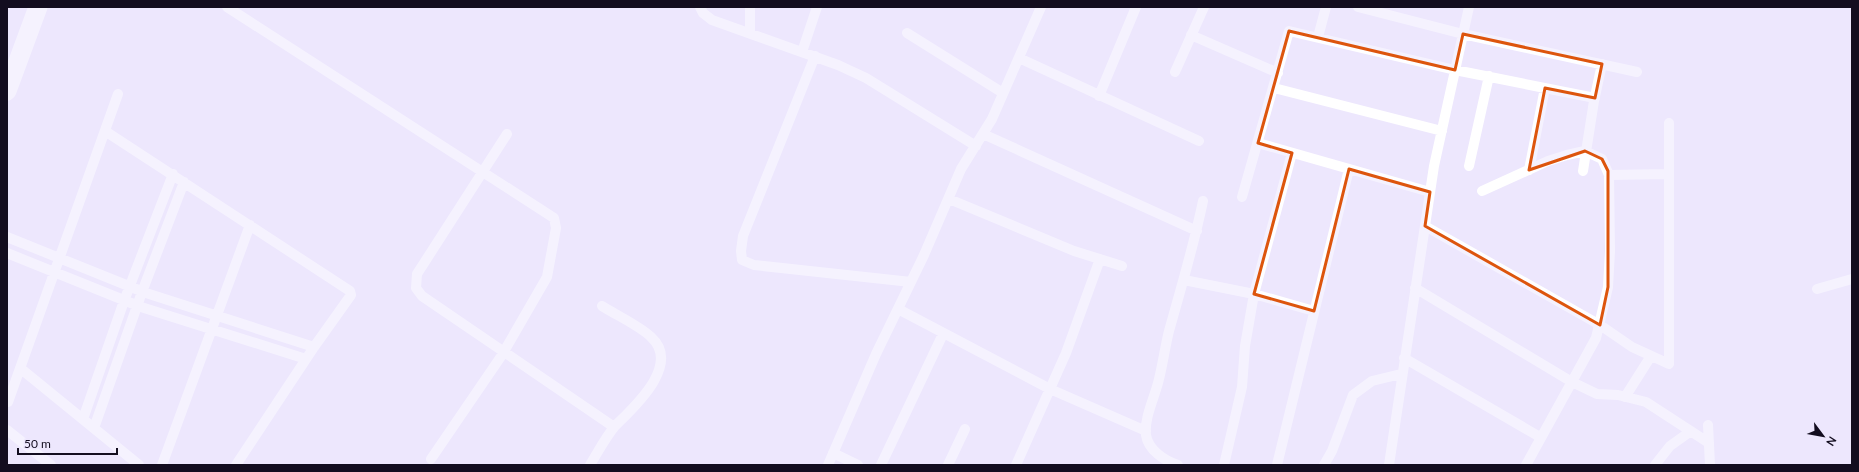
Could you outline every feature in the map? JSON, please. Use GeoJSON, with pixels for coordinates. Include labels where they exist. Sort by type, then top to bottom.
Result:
{"type":"FeatureCollection","features":[{"type":"Feature","properties":{"kind":"highway"},"geometry":{"type":"LineString","coordinates":[[7,91],[38,7]]}},
{"type":"Feature","properties":{"kind":"street"},"geometry":{"type":"LineString","coordinates":[[227,7],[554,218],[556,228],[547,276],[504,352],[432,460]]}},
{"type":"Feature","properties":{"kind":"street"},"geometry":{"type":"LineString","coordinates":[[700,7],[703,14],[712,20],[815,56],[866,78],[976,146]]}},
{"type":"Feature","properties":{"kind":"street"},"geometry":{"type":"LineString","coordinates":[[750,7],[750,33]]}},
{"type":"Feature","properties":{"kind":"street"},"geometry":{"type":"LineString","coordinates":[[802,52],[817,7]]}},
{"type":"Feature","properties":{"kind":"street"},"geometry":{"type":"LineString","coordinates":[[828,465],[876,354],[911,282],[961,169],[992,119],[1041,7]]}},
{"type":"Feature","properties":{"kind":"street"},"geometry":{"type":"LineString","coordinates":[[1099,96],[1136,7]]}},
{"type":"Feature","properties":{"kind":"street"},"geometry":{"type":"LineString","coordinates":[[1175,72],[1204,7]]}},
{"type":"Feature","properties":{"kind":"street"},"geometry":{"type":"LineString","coordinates":[[1318,37],[1326,7]]}},
{"type":"Feature","properties":{"kind":"street"},"geometry":{"type":"LineString","coordinates":[[1358,7],[1463,34],[1637,72]]}},
{"type":"Feature","properties":{"kind":"street"},"geometry":{"type":"LineString","coordinates":[[1388,465],[1430,192],[1469,7]]}},
{"type":"Feature","properties":{"kind":"street"},"geometry":{"type":"LineString","coordinates":[[1242,197],[1289,31],[1455,70],[1595,98]]}},
{"type":"Feature","properties":{"kind":"street"},"geometry":{"type":"LineString","coordinates":[[907,33],[1004,93]]}},
{"type":"Feature","properties":{"kind":"street"},"geometry":{"type":"LineString","coordinates":[[1191,35],[1278,73]]}},
{"type":"Feature","properties":{"kind":"street"},"geometry":{"type":"LineString","coordinates":[[815,56],[743,236],[741,251],[742,260],[754,265],[911,282]]}},
{"type":"Feature","properties":{"kind":"street"},"geometry":{"type":"LineString","coordinates":[[1019,58],[1199,141]]}},
{"type":"Feature","properties":{"kind":"street"},"geometry":{"type":"LineString","coordinates":[[1583,171],[1585,151],[1602,64]]}},
{"type":"Feature","properties":{"kind":"street"},"geometry":{"type":"LineString","coordinates":[[1469,166],[1489,76]]}},
{"type":"Feature","properties":{"kind":"street"},"geometry":{"type":"LineString","coordinates":[[1274,88],[1442,130]]}},
{"type":"Feature","properties":{"kind":"street"},"geometry":{"type":"LineString","coordinates":[[1529,170],[1545,88]]}},
{"type":"Feature","properties":{"kind":"street"},"geometry":{"type":"LineString","coordinates":[[8,402],[118,94]]}},
{"type":"Feature","properties":{"kind":"street"},"geometry":{"type":"LineString","coordinates":[[1425,226],[1600,325],[1632,347],[1669,364],[1669,123]]}},
{"type":"Feature","properties":{"kind":"street"},"geometry":{"type":"LineString","coordinates":[[105,131],[350,291],[351,295],[314,347],[236,465]]}},
{"type":"Feature","properties":{"kind":"street"},"geometry":{"type":"LineString","coordinates":[[507,134],[417,274],[415,281],[416,288],[422,296],[614,427]]}},
{"type":"Feature","properties":{"kind":"street"},"geometry":{"type":"LineString","coordinates":[[983,134],[1197,231]]}},
{"type":"Feature","properties":{"kind":"street"},"geometry":{"type":"LineString","coordinates":[[1258,143],[1430,192]]}},
{"type":"Feature","properties":{"kind":"street"},"geometry":{"type":"LineString","coordinates":[[1482,191],[1548,161],[1585,151],[1602,159],[1609,175],[1608,288],[1600,325],[1596,338],[1540,437],[1526,465]]}},
{"type":"Feature","properties":{"kind":"street"},"geometry":{"type":"LineString","coordinates":[[1224,465],[1242,388],[1245,346],[1254,294],[1292,153]]}},
{"type":"Feature","properties":{"kind":"street"},"geometry":{"type":"LineString","coordinates":[[1277,465],[1348,169]]}},
{"type":"Feature","properties":{"kind":"street"},"geometry":{"type":"LineString","coordinates":[[83,419],[130,287],[173,174]]}},
{"type":"Feature","properties":{"kind":"street"},"geometry":{"type":"LineString","coordinates":[[1609,175],[1668,174]]}},
{"type":"Feature","properties":{"kind":"street"},"geometry":{"type":"LineString","coordinates":[[94,428],[142,292],[184,182]]}},
{"type":"Feature","properties":{"kind":"street"},"geometry":{"type":"LineString","coordinates":[[948,199],[1074,251],[1122,266]]}},
{"type":"Feature","properties":{"kind":"street"},"geometry":{"type":"LineString","coordinates":[[1178,465],[1171,463],[1153,450],[1148,442],[1146,431],[1169,333],[1197,231],[1203,201]]}},
{"type":"Feature","properties":{"kind":"street"},"geometry":{"type":"LineString","coordinates":[[162,465],[250,225]]}},
{"type":"Feature","properties":{"kind":"street"},"geometry":{"type":"LineString","coordinates":[[7,237],[142,292],[314,347]]}},
{"type":"Feature","properties":{"kind":"street"},"geometry":{"type":"LineString","coordinates":[[7,253],[137,306],[306,359]]}},
{"type":"Feature","properties":{"kind":"street"},"geometry":{"type":"LineString","coordinates":[[1016,465],[1066,353],[1100,259]]}},
{"type":"Feature","properties":{"kind":"street"},"geometry":{"type":"LineString","coordinates":[[1817,289],[1852,279]]}},
{"type":"Feature","properties":{"kind":"street"},"geometry":{"type":"LineString","coordinates":[[1184,280],[1254,294],[1314,311]]}},
{"type":"Feature","properties":{"kind":"street"},"geometry":{"type":"LineString","coordinates":[[1415,288],[1572,382],[1597,394],[1625,396],[1646,402],[1709,443]]}},
{"type":"Feature","properties":{"kind":"street"},"geometry":{"type":"LineString","coordinates":[[590,465],[614,427],[642,400],[656,377],[660,358],[658,346],[652,337],[602,306]]}},
{"type":"Feature","properties":{"kind":"street"},"geometry":{"type":"LineString","coordinates":[[898,309],[1050,389],[1146,431]]}},
{"type":"Feature","properties":{"kind":"street"},"geometry":{"type":"LineString","coordinates":[[882,465],[943,334]]}},
{"type":"Feature","properties":{"kind":"street"},"geometry":{"type":"LineString","coordinates":[[1625,396],[1651,356]]}},
{"type":"Feature","properties":{"kind":"street"},"geometry":{"type":"LineString","coordinates":[[1404,358],[1540,437]]}},
{"type":"Feature","properties":{"kind":"street"},"geometry":{"type":"LineString","coordinates":[[20,368],[139,465]]}},
{"type":"Feature","properties":{"kind":"street"},"geometry":{"type":"LineString","coordinates":[[1324,465],[1332,451],[1353,395],[1372,381],[1401,374]]}},
{"type":"Feature","properties":{"kind":"street"},"geometry":{"type":"LineString","coordinates":[[1708,425],[1710,465]]}},
{"type":"Feature","properties":{"kind":"street"},"geometry":{"type":"LineString","coordinates":[[948,465],[965,429]]}},
{"type":"Feature","properties":{"kind":"street"},"geometry":{"type":"LineString","coordinates":[[7,430],[51,465]]}},
{"type":"Feature","properties":{"kind":"street"},"geometry":{"type":"LineString","coordinates":[[1655,465],[1670,446],[1691,431]]}},
{"type":"Feature","properties":{"kind":"street"},"geometry":{"type":"LineString","coordinates":[[833,453],[858,465]]}},
{"type":"Feature","properties":{"kind":"highlighted area"},"geometry":{"type":"Polygon","coordinates":[[[1289,31],[1455,70],[1463,34],[1602,64],[1595,98],[1545,88],[1529,170],[1585,151],[1602,159],[1608,171],[1608,287],[1600,325],[1425,226],[1430,192],[1349,169],[1314,311],[1254,294],[1292,153],[1258,143],[1289,31]]]}}]}
